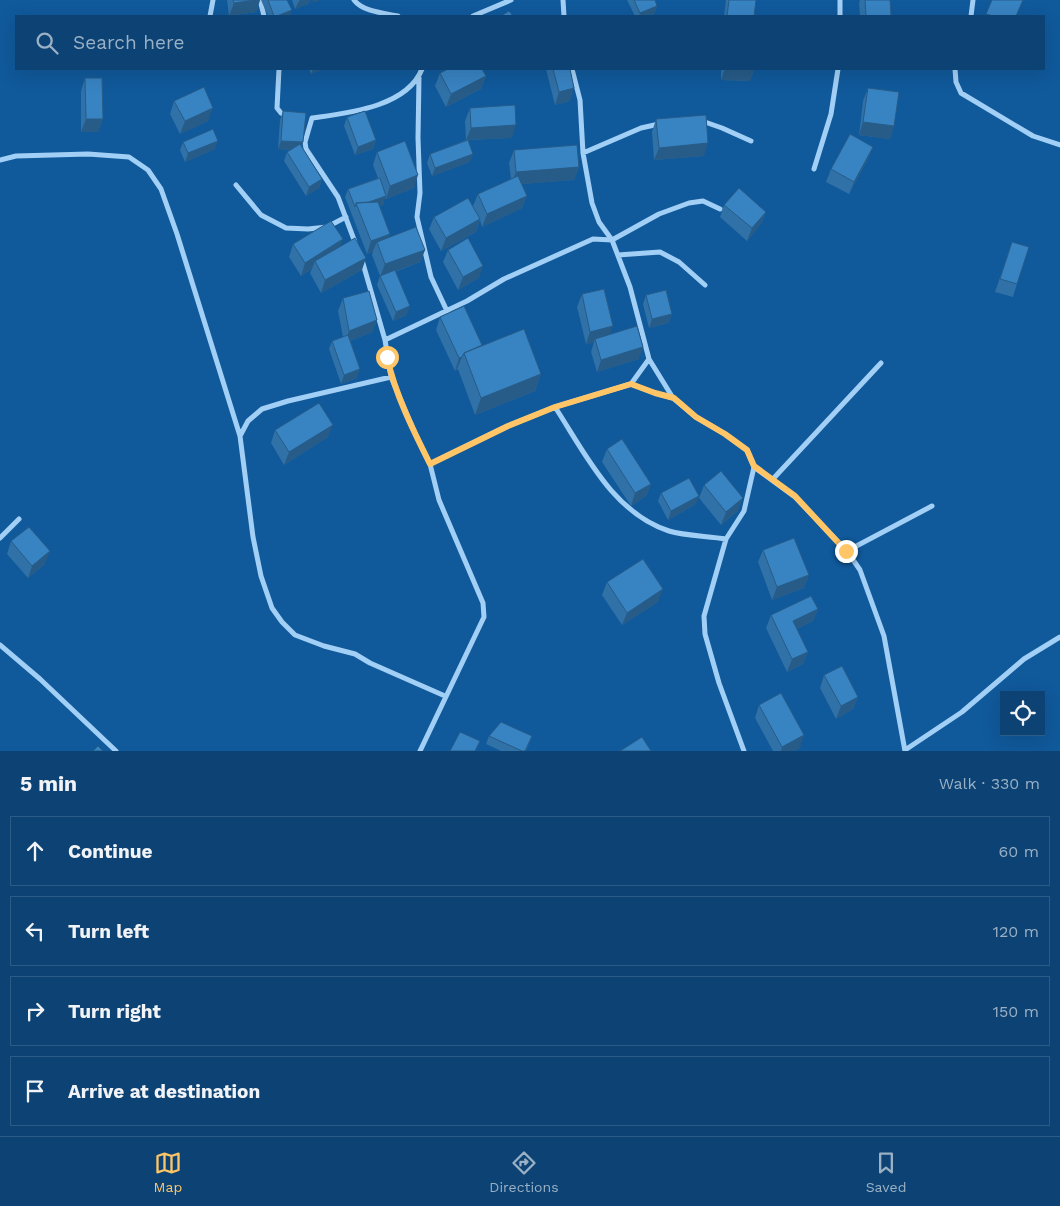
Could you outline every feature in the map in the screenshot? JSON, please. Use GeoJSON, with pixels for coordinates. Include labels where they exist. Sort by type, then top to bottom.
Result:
{"type":"FeatureCollection","features":[{"type":"Feature","properties":{"kind":"street"},"geometry":{"type":"LineString","coordinates":[[210,15],[212,0]]}},
{"type":"Feature","properties":{"kind":"street"},"geometry":{"type":"LineString","coordinates":[[260,0],[264,15]]}},
{"type":"Feature","properties":{"kind":"street"},"geometry":{"type":"LineString","coordinates":[[354,0],[368,10],[393,15]]}},
{"type":"Feature","properties":{"kind":"street"},"geometry":{"type":"LineString","coordinates":[[475,15],[511,0]]}},
{"type":"Feature","properties":{"kind":"street"},"geometry":{"type":"LineString","coordinates":[[563,0],[564,15]]}},
{"type":"Feature","properties":{"kind":"street"},"geometry":{"type":"LineString","coordinates":[[840,0],[840,15]]}},
{"type":"Feature","properties":{"kind":"street"},"geometry":{"type":"LineString","coordinates":[[971,15],[973,0]]}},
{"type":"Feature","properties":{"kind":"street"},"geometry":{"type":"LineString","coordinates":[[280,70],[277,108],[287,116],[295,117]]}},
{"type":"Feature","properties":{"kind":"street"},"geometry":{"type":"LineString","coordinates":[[304,118],[373,106],[392,100],[409,88],[422,70]]}},
{"type":"Feature","properties":{"kind":"street"},"geometry":{"type":"LineString","coordinates":[[572,70],[580,100],[582,153],[592,203],[599,222],[612,240],[630,286],[649,359],[674,398],[696,417],[747,450],[754,466],[795,496],[846,551],[860,570],[884,636],[905,751],[962,712],[1024,659],[1060,637]]}},
{"type":"Feature","properties":{"kind":"street"},"geometry":{"type":"LineString","coordinates":[[814,169],[831,114],[838,70]]}},
{"type":"Feature","properties":{"kind":"street"},"geometry":{"type":"LineString","coordinates":[[955,70],[956,82],[961,93],[1033,136],[1060,144]]}},
{"type":"Feature","properties":{"kind":"street"},"geometry":{"type":"LineString","coordinates":[[419,76],[418,138],[420,193],[418,217],[431,277],[447,311]]}},
{"type":"Feature","properties":{"kind":"street"},"geometry":{"type":"LineString","coordinates":[[312,118],[305,142],[306,149],[338,197],[346,217],[368,277],[385,340],[391,377],[430,464],[439,500],[483,603],[484,617],[420,751]]}},
{"type":"Feature","properties":{"kind":"street"},"geometry":{"type":"LineString","coordinates":[[695,119],[751,141]]}},
{"type":"Feature","properties":{"kind":"street"},"geometry":{"type":"LineString","coordinates":[[582,153],[641,128],[668,122]]}},
{"type":"Feature","properties":{"kind":"street"},"geometry":{"type":"LineString","coordinates":[[0,160],[16,156],[88,154],[129,157],[148,170],[160,189],[177,234],[240,436],[252,537],[261,576],[272,608],[295,635],[355,654],[370,663],[445,696]]}},
{"type":"Feature","properties":{"kind":"street"},"geometry":{"type":"LineString","coordinates":[[236,185],[261,216],[286,228],[308,230],[327,227],[346,217]]}},
{"type":"Feature","properties":{"kind":"street"},"geometry":{"type":"LineString","coordinates":[[385,340],[447,311],[497,283],[593,238],[612,240],[658,214],[690,202],[703,201],[720,208]]}},
{"type":"Feature","properties":{"kind":"street"},"geometry":{"type":"LineString","coordinates":[[618,255],[660,252],[678,262],[706,285]]}},
{"type":"Feature","properties":{"kind":"street"},"geometry":{"type":"LineString","coordinates":[[631,384],[649,359]]}},
{"type":"Feature","properties":{"kind":"street"},"geometry":{"type":"LineString","coordinates":[[772,480],[880,363]]}},
{"type":"Feature","properties":{"kind":"street"},"geometry":{"type":"LineString","coordinates":[[240,436],[248,421],[262,409],[288,400],[333,392],[391,377]]}},
{"type":"Feature","properties":{"kind":"street"},"geometry":{"type":"LineString","coordinates":[[430,464],[508,426],[555,407],[631,384],[674,398]]}},
{"type":"Feature","properties":{"kind":"street"},"geometry":{"type":"LineString","coordinates":[[555,407],[586,458],[606,485],[625,504],[670,532],[726,539]]}},
{"type":"Feature","properties":{"kind":"street"},"geometry":{"type":"LineString","coordinates":[[744,751],[705,634],[704,616],[726,539],[744,511],[754,466]]}},
{"type":"Feature","properties":{"kind":"street"},"geometry":{"type":"LineString","coordinates":[[846,551],[932,506]]}},
{"type":"Feature","properties":{"kind":"street"},"geometry":{"type":"LineString","coordinates":[[0,538],[19,519]]}},
{"type":"Feature","properties":{"kind":"street"},"geometry":{"type":"LineString","coordinates":[[0,644],[116,751]]}},
{"type":"Feature","properties":{"kind":"building"},"geometry":{"type":"Polygon","coordinates":[[[233,0],[255,0],[234,3],[233,0]]]}},
{"type":"Feature","properties":{"kind":"building"},"geometry":{"type":"Polygon","coordinates":[[[268,0],[287,0],[292,10],[280,15],[274,15],[268,0]]]}},
{"type":"Feature","properties":{"kind":"building"},"geometry":{"type":"Polygon","coordinates":[[[634,0],[655,0],[657,6],[640,13],[634,0]]]}},
{"type":"Feature","properties":{"kind":"building"},"geometry":{"type":"Polygon","coordinates":[[[729,0],[756,0],[754,15],[727,15],[729,0]]]}},
{"type":"Feature","properties":{"kind":"building"},"geometry":{"type":"Polygon","coordinates":[[[865,0],[890,0],[891,15],[866,15],[865,0]]]}},
{"type":"Feature","properties":{"kind":"building"},"geometry":{"type":"Polygon","coordinates":[[[992,0],[1023,0],[1016,15],[986,14],[992,0]]]}},
{"type":"Feature","properties":{"kind":"building"},"geometry":{"type":"Polygon","coordinates":[[[509,11],[512,15],[503,15],[509,11]]]}},
{"type":"Feature","properties":{"kind":"building"},"geometry":{"type":"Polygon","coordinates":[[[446,70],[483,70],[486,76],[451,94],[440,73],[446,70]]]}},
{"type":"Feature","properties":{"kind":"building"},"geometry":{"type":"Polygon","coordinates":[[[553,70],[570,70],[574,88],[559,92],[553,70]]]}},
{"type":"Feature","properties":{"kind":"building"},"geometry":{"type":"Polygon","coordinates":[[[85,78],[102,78],[103,119],[86,119],[85,78]]]}},
{"type":"Feature","properties":{"kind":"building"},"geometry":{"type":"Polygon","coordinates":[[[204,87],[213,108],[185,121],[174,101],[204,87]]]}},
{"type":"Feature","properties":{"kind":"building"},"geometry":{"type":"Polygon","coordinates":[[[868,88],[899,92],[894,126],[863,122],[868,88]]]}},
{"type":"Feature","properties":{"kind":"building"},"geometry":{"type":"Polygon","coordinates":[[[515,105],[516,125],[471,128],[470,108],[515,105]]]}},
{"type":"Feature","properties":{"kind":"building"},"geometry":{"type":"Polygon","coordinates":[[[283,111],[306,113],[303,142],[281,141],[283,111]]]}},
{"type":"Feature","properties":{"kind":"building"},"geometry":{"type":"Polygon","coordinates":[[[365,111],[376,140],[358,147],[347,117],[365,111]]]}},
{"type":"Feature","properties":{"kind":"building"},"geometry":{"type":"Polygon","coordinates":[[[706,115],[708,143],[659,148],[656,119],[706,115]]]}},
{"type":"Feature","properties":{"kind":"building"},"geometry":{"type":"Polygon","coordinates":[[[213,129],[218,141],[188,153],[183,142],[213,129]]]}},
{"type":"Feature","properties":{"kind":"building"},"geometry":{"type":"Polygon","coordinates":[[[850,134],[873,147],[854,182],[831,169],[850,134]]]}},
{"type":"Feature","properties":{"kind":"building"},"geometry":{"type":"Polygon","coordinates":[[[468,140],[473,154],[435,168],[430,154],[468,140]]]}},
{"type":"Feature","properties":{"kind":"building"},"geometry":{"type":"Polygon","coordinates":[[[405,141],[418,175],[390,186],[377,152],[405,141]]]}},
{"type":"Feature","properties":{"kind":"building"},"geometry":{"type":"Polygon","coordinates":[[[300,144],[322,179],[309,187],[287,152],[300,144]]]}},
{"type":"Feature","properties":{"kind":"building"},"geometry":{"type":"Polygon","coordinates":[[[577,145],[579,167],[516,172],[514,150],[577,145]]]}},
{"type":"Feature","properties":{"kind":"building"},"geometry":{"type":"Polygon","coordinates":[[[518,176],[527,196],[487,214],[478,194],[518,176]]]}},
{"type":"Feature","properties":{"kind":"building"},"geometry":{"type":"Polygon","coordinates":[[[380,178],[386,196],[369,202],[356,203],[355,207],[348,189],[380,178]]]}},
{"type":"Feature","properties":{"kind":"building"},"geometry":{"type":"Polygon","coordinates":[[[739,188],[766,212],[752,228],[724,205],[739,188]]]}},
{"type":"Feature","properties":{"kind":"building"},"geometry":{"type":"Polygon","coordinates":[[[468,198],[480,219],[446,238],[434,217],[468,198]]]}},
{"type":"Feature","properties":{"kind":"building"},"geometry":{"type":"Polygon","coordinates":[[[378,202],[390,234],[371,241],[356,203],[378,202]]]}},
{"type":"Feature","properties":{"kind":"building"},"geometry":{"type":"Polygon","coordinates":[[[331,221],[343,239],[305,263],[293,244],[331,221]]]}},
{"type":"Feature","properties":{"kind":"building"},"geometry":{"type":"Polygon","coordinates":[[[416,227],[425,250],[385,264],[377,242],[416,227]]]}},
{"type":"Feature","properties":{"kind":"building"},"geometry":{"type":"Polygon","coordinates":[[[355,238],[366,258],[325,280],[315,261],[355,238]]]}},
{"type":"Feature","properties":{"kind":"building"},"geometry":{"type":"Polygon","coordinates":[[[468,238],[483,266],[463,277],[448,250],[468,238]]]}},
{"type":"Feature","properties":{"kind":"building"},"geometry":{"type":"Polygon","coordinates":[[[1012,242],[1029,247],[1017,284],[1000,279],[1012,242]]]}},
{"type":"Feature","properties":{"kind":"building"},"geometry":{"type":"Polygon","coordinates":[[[395,270],[410,306],[396,312],[380,276],[395,270]]]}},
{"type":"Feature","properties":{"kind":"building"},"geometry":{"type":"Polygon","coordinates":[[[604,289],[613,326],[590,332],[582,294],[604,289]]]}},
{"type":"Feature","properties":{"kind":"building"},"geometry":{"type":"Polygon","coordinates":[[[666,290],[672,314],[652,319],[646,295],[666,290]]]}},
{"type":"Feature","properties":{"kind":"building"},"geometry":{"type":"Polygon","coordinates":[[[369,291],[377,320],[349,331],[343,298],[369,291]]]}},
{"type":"Feature","properties":{"kind":"building"},"geometry":{"type":"Polygon","coordinates":[[[464,306],[482,345],[464,353],[459,358],[440,317],[464,306]]]}},
{"type":"Feature","properties":{"kind":"building"},"geometry":{"type":"Polygon","coordinates":[[[637,326],[643,347],[601,360],[595,339],[637,326]]]}},
{"type":"Feature","properties":{"kind":"building"},"geometry":{"type":"Polygon","coordinates":[[[524,329],[541,374],[481,398],[464,353],[524,329]]]}},
{"type":"Feature","properties":{"kind":"building"},"geometry":{"type":"Polygon","coordinates":[[[348,335],[360,369],[344,375],[332,341],[348,335]]]}},
{"type":"Feature","properties":{"kind":"building"},"geometry":{"type":"Polygon","coordinates":[[[319,403],[333,425],[289,452],[275,430],[319,403]]]}},
{"type":"Feature","properties":{"kind":"building"},"geometry":{"type":"Polygon","coordinates":[[[622,439],[651,484],[635,493],[607,449],[622,439]]]}},
{"type":"Feature","properties":{"kind":"building"},"geometry":{"type":"Polygon","coordinates":[[[721,471],[743,498],[726,512],[704,485],[721,471]]]}},
{"type":"Feature","properties":{"kind":"building"},"geometry":{"type":"Polygon","coordinates":[[[689,478],[699,496],[671,511],[661,493],[689,478]]]}},
{"type":"Feature","properties":{"kind":"building"},"geometry":{"type":"Polygon","coordinates":[[[29,527],[50,551],[32,566],[11,541],[29,527]]]}},
{"type":"Feature","properties":{"kind":"building"},"geometry":{"type":"Polygon","coordinates":[[[794,538],[809,575],[777,587],[763,550],[794,538]]]}},
{"type":"Feature","properties":{"kind":"building"},"geometry":{"type":"Polygon","coordinates":[[[643,559],[663,589],[627,613],[607,582],[643,559]]]}},
{"type":"Feature","properties":{"kind":"building"},"geometry":{"type":"Polygon","coordinates":[[[811,596],[818,609],[793,621],[808,652],[792,659],[771,615],[811,596]]]}},
{"type":"Feature","properties":{"kind":"building"},"geometry":{"type":"Polygon","coordinates":[[[842,666],[858,697],[841,706],[824,675],[842,666]]]}},
{"type":"Feature","properties":{"kind":"building"},"geometry":{"type":"Polygon","coordinates":[[[781,693],[804,735],[782,747],[759,705],[781,693]]]}},
{"type":"Feature","properties":{"kind":"building"},"geometry":{"type":"Polygon","coordinates":[[[501,722],[532,736],[525,751],[489,736],[501,722]]]}},
{"type":"Feature","properties":{"kind":"building"},"geometry":{"type":"Polygon","coordinates":[[[460,732],[480,741],[475,751],[450,751],[460,732]]]}},
{"type":"Feature","properties":{"kind":"building"},"geometry":{"type":"Polygon","coordinates":[[[642,737],[651,751],[620,751],[642,737]]]}},
{"type":"Feature","properties":{"kind":"building"},"geometry":{"type":"Polygon","coordinates":[[[98,746],[103,751],[93,751],[98,746]]]}},
{"type":"Feature","properties":{"kind":"route"},"geometry":{"type":"LineString","coordinates":[[387,357],[391,377],[430,464],[508,426],[555,407],[631,384],[674,398],[696,417],[747,450],[754,466],[795,496],[846,551]]}}]}
